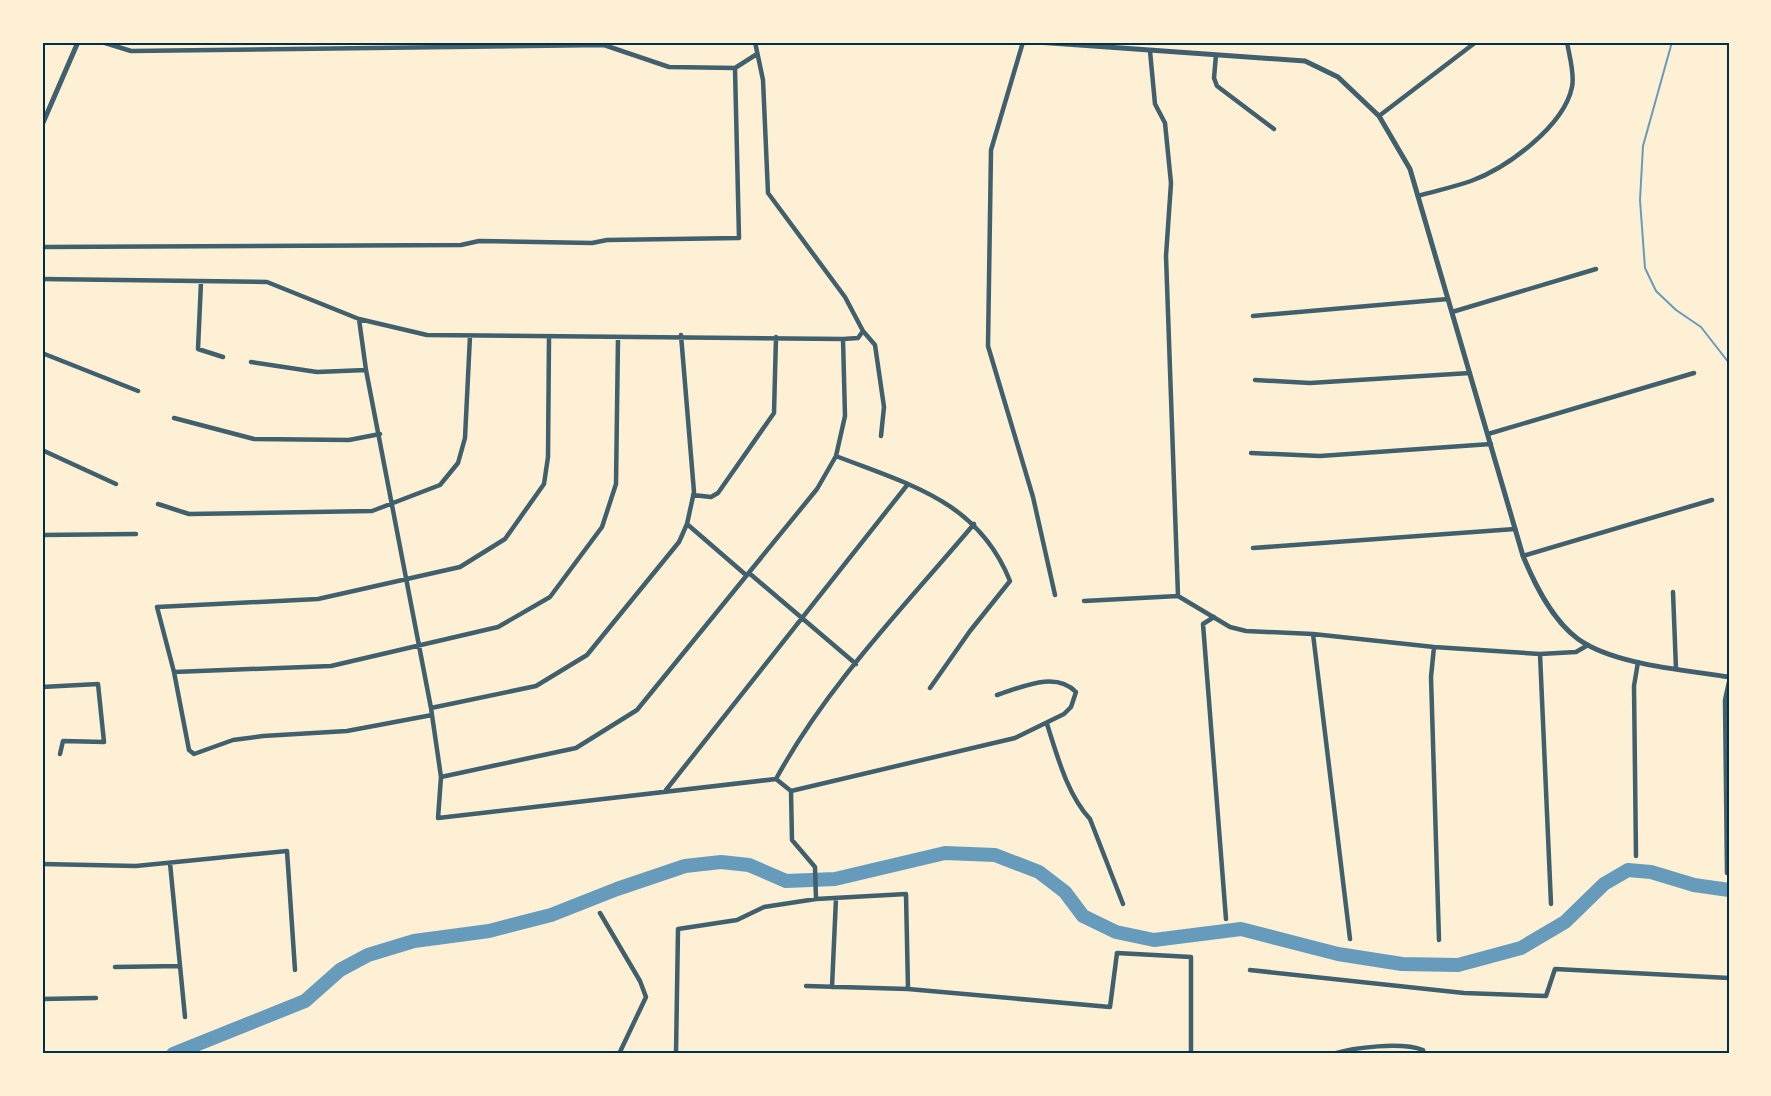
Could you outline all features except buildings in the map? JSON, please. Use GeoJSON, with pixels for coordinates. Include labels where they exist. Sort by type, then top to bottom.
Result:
{"type":"FeatureCollection","features":[{"type":"Feature","properties":{"kind":"street"},"geometry":{"type":"LineString","coordinates":[[42,124],[78,42]]}},
{"type":"Feature","properties":{"kind":"street"},"geometry":{"type":"LineString","coordinates":[[102,42],[131,51],[604,45],[669,67],[735,68],[757,54]]}},
{"type":"Feature","properties":{"kind":"street"},"geometry":{"type":"LineString","coordinates":[[755,42],[763,80],[768,193],[845,297],[863,331],[875,345],[884,406],[881,436]]}},
{"type":"Feature","properties":{"kind":"street"},"geometry":{"type":"LineString","coordinates":[[1023,42],[991,150],[988,346],[1034,497],[1054,595]]}},
{"type":"Feature","properties":{"kind":"street"},"geometry":{"type":"LineString","coordinates":[[1037,42],[1305,61],[1338,77],[1379,116],[1410,169],[1523,556],[1536,587],[1576,638],[1588,645],[1638,662],[1729,680],[1725,700],[1727,873]]}},
{"type":"Feature","properties":{"kind":"street"},"geometry":{"type":"LineString","coordinates":[[1379,116],[1476,42]]}},
{"type":"Feature","properties":{"kind":"street"},"geometry":{"type":"LineString","coordinates":[[1418,196],[1473,180],[1520,152],[1544,133],[1566,105],[1573,85],[1567,42]]}},
{"type":"Feature","properties":{"kind":"street"},"geometry":{"type":"LineString","coordinates":[[1150,51],[1155,104],[1165,123],[1171,183],[1166,266],[1178,596]]}},
{"type":"Feature","properties":{"kind":"street"},"geometry":{"type":"LineString","coordinates":[[1216,55],[1214,78],[1217,86],[1274,129]]}},
{"type":"Feature","properties":{"kind":"street"},"geometry":{"type":"LineString","coordinates":[[42,247],[146,248],[224,245],[256,247],[305,246],[314,243],[461,245],[479,242],[592,243],[739,238],[735,68]]}},
{"type":"Feature","properties":{"kind":"street"},"geometry":{"type":"LineString","coordinates":[[1452,312],[1596,269]]}},
{"type":"Feature","properties":{"kind":"street"},"geometry":{"type":"LineString","coordinates":[[42,279],[267,282],[359,319],[427,335],[618,338],[681,335],[843,339],[858,338],[863,331]]}},
{"type":"Feature","properties":{"kind":"street"},"geometry":{"type":"LineString","coordinates":[[201,282],[198,350],[223,357]]}},
{"type":"Feature","properties":{"kind":"street"},"geometry":{"type":"LineString","coordinates":[[1253,316],[1448,299]]}},
{"type":"Feature","properties":{"kind":"street"},"geometry":{"type":"LineString","coordinates":[[359,319],[366,370],[431,708],[441,777],[438,818],[776,779],[791,791]]}},
{"type":"Feature","properties":{"kind":"street"},"geometry":{"type":"LineString","coordinates":[[431,708],[537,686],[587,655],[679,543],[687,524],[693,495],[681,335]]}},
{"type":"Feature","properties":{"kind":"street"},"geometry":{"type":"LineString","coordinates":[[158,504],[189,514],[372,511],[392,501],[440,485],[459,463],[465,438],[471,336]]}},
{"type":"Feature","properties":{"kind":"street"},"geometry":{"type":"LineString","coordinates":[[432,715],[347,731],[233,740],[194,753],[189,750],[174,672],[157,607],[318,599],[460,567],[505,539],[535,501],[544,484],[548,457],[549,337]]}},
{"type":"Feature","properties":{"kind":"street"},"geometry":{"type":"LineString","coordinates":[[693,495],[711,497],[718,494],[774,413],[776,337]]}},
{"type":"Feature","properties":{"kind":"street"},"geometry":{"type":"LineString","coordinates":[[174,672],[331,666],[498,627],[550,597],[602,527],[616,484],[618,338]]}},
{"type":"Feature","properties":{"kind":"street"},"geometry":{"type":"LineString","coordinates":[[441,777],[576,748],[637,710],[817,489],[836,456],[845,416],[843,339]]}},
{"type":"Feature","properties":{"kind":"street"},"geometry":{"type":"LineString","coordinates":[[42,353],[138,391]]}},
{"type":"Feature","properties":{"kind":"street"},"geometry":{"type":"LineString","coordinates":[[251,362],[317,372],[366,370]]}},
{"type":"Feature","properties":{"kind":"street"},"geometry":{"type":"LineString","coordinates":[[1255,380],[1310,382],[1470,373]]}},
{"type":"Feature","properties":{"kind":"street"},"geometry":{"type":"LineString","coordinates":[[1488,434],[1694,373]]}},
{"type":"Feature","properties":{"kind":"street"},"geometry":{"type":"LineString","coordinates":[[174,418],[254,439],[349,440],[380,434]]}},
{"type":"Feature","properties":{"kind":"street"},"geometry":{"type":"LineString","coordinates":[[1251,453],[1320,456],[1491,444]]}},
{"type":"Feature","properties":{"kind":"street"},"geometry":{"type":"LineString","coordinates":[[42,450],[116,484]]}},
{"type":"Feature","properties":{"kind":"street"},"geometry":{"type":"LineString","coordinates":[[836,456],[908,484],[955,508],[974,524],[1000,556],[1010,581],[970,631],[930,688]]}},
{"type":"Feature","properties":{"kind":"street"},"geometry":{"type":"LineString","coordinates":[[666,790],[908,484]]}},
{"type":"Feature","properties":{"kind":"street"},"geometry":{"type":"LineString","coordinates":[[1523,556],[1712,500]]}},
{"type":"Feature","properties":{"kind":"street"},"geometry":{"type":"LineString","coordinates":[[687,524],[856,664]]}},
{"type":"Feature","properties":{"kind":"street"},"geometry":{"type":"LineString","coordinates":[[776,779],[799,737],[856,664],[974,524]]}},
{"type":"Feature","properties":{"kind":"street"},"geometry":{"type":"LineString","coordinates":[[1253,548],[1515,529]]}},
{"type":"Feature","properties":{"kind":"street"},"geometry":{"type":"LineString","coordinates":[[42,535],[136,534]]}},
{"type":"Feature","properties":{"kind":"street"},"geometry":{"type":"LineString","coordinates":[[1673,592],[1676,669]]}},
{"type":"Feature","properties":{"kind":"street"},"geometry":{"type":"LineString","coordinates":[[1084,601],[1178,596],[1230,627],[1246,631],[1313,634],[1434,647],[1540,654],[1576,652],[1588,645]]}},
{"type":"Feature","properties":{"kind":"street"},"geometry":{"type":"LineString","coordinates":[[1214,617],[1203,624],[1226,919]]}},
{"type":"Feature","properties":{"kind":"street"},"geometry":{"type":"LineString","coordinates":[[1313,634],[1350,939]]}},
{"type":"Feature","properties":{"kind":"street"},"geometry":{"type":"LineString","coordinates":[[1434,647],[1431,677],[1439,940]]}},
{"type":"Feature","properties":{"kind":"street"},"geometry":{"type":"LineString","coordinates":[[1540,654],[1551,904]]}},
{"type":"Feature","properties":{"kind":"street"},"geometry":{"type":"LineString","coordinates":[[1636,856],[1634,686],[1638,662]]}},
{"type":"Feature","properties":{"kind":"street"},"geometry":{"type":"LineString","coordinates":[[791,791],[1015,738],[1047,724],[1071,707],[1076,696],[1071,687],[1046,680],[997,694]]}},
{"type":"Feature","properties":{"kind":"street"},"geometry":{"type":"LineString","coordinates":[[42,687],[98,684],[104,742],[63,741],[60,754]]}},
{"type":"Feature","properties":{"kind":"street"},"geometry":{"type":"LineString","coordinates":[[1047,724],[1068,781],[1081,809],[1090,819],[1123,904]]}},
{"type":"Feature","properties":{"kind":"street"},"geometry":{"type":"LineString","coordinates":[[791,791],[792,840],[815,867],[816,899]]}},
{"type":"Feature","properties":{"kind":"street"},"geometry":{"type":"LineString","coordinates":[[42,864],[136,866],[286,851],[295,970]]}},
{"type":"Feature","properties":{"kind":"street"},"geometry":{"type":"LineString","coordinates":[[170,863],[185,1017]]}},
{"type":"Feature","properties":{"kind":"street"},"geometry":{"type":"LineString","coordinates":[[676,1054],[678,929],[737,920],[764,907],[816,899],[906,894],[908,989]]}},
{"type":"Feature","properties":{"kind":"street"},"geometry":{"type":"LineString","coordinates":[[832,987],[836,898]]}},
{"type":"Feature","properties":{"kind":"street"},"geometry":{"type":"LineString","coordinates":[[600,913],[640,981],[646,997],[619,1054]]}},
{"type":"Feature","properties":{"kind":"street"},"geometry":{"type":"LineString","coordinates":[[806,986],[908,989],[1110,1007],[1117,953],[1191,957],[1191,1054]]}},
{"type":"Feature","properties":{"kind":"street"},"geometry":{"type":"LineString","coordinates":[[115,967],[180,966]]}},
{"type":"Feature","properties":{"kind":"street"},"geometry":{"type":"LineString","coordinates":[[1250,970],[1464,993],[1546,996],[1555,969],[1729,978]]}},
{"type":"Feature","properties":{"kind":"street"},"geometry":{"type":"LineString","coordinates":[[42,999],[96,998]]}},
{"type":"Feature","properties":{"kind":"street"},"geometry":{"type":"LineString","coordinates":[[1333,1054],[1348,1049],[1415,1047],[1423,1050],[1424,1054]]}},
{"type":"Feature","properties":{"kind":"waterway"},"geometry":{"type":"LineString","coordinates":[[1672,42],[1643,146],[1640,200],[1645,268],[1656,291],[1676,310],[1701,327],[1729,363]]}},
{"type":"Feature","properties":{"kind":"waterway"},"geometry":{"type":"LineString","coordinates":[[173,1054],[305,1001],[340,970],[368,955],[414,941],[489,931],[551,915],[685,866],[721,862],[749,865],[786,881],[835,879],[945,853],[995,855],[1039,872],[1065,892],[1083,916],[1116,932],[1154,940],[1241,929],[1338,954],[1402,964],[1458,965],[1521,948],[1565,922],[1604,884],[1628,870],[1651,872],[1694,885],[1729,890]]}}]}
